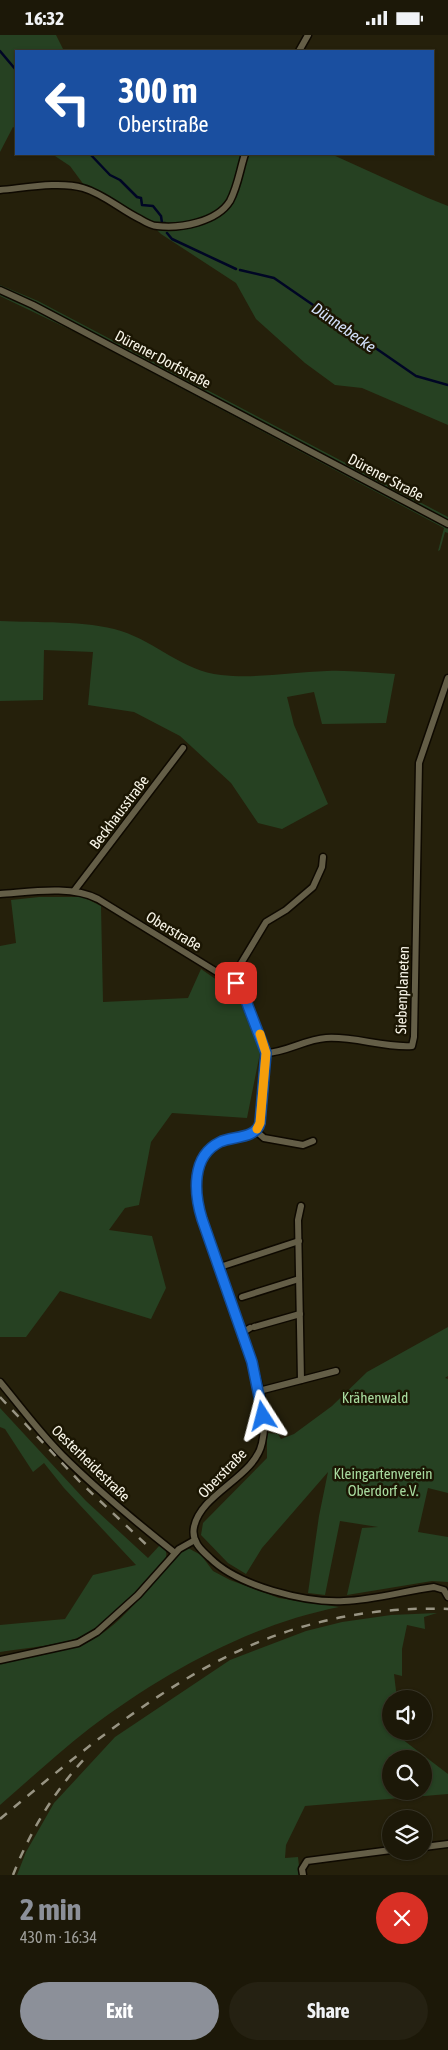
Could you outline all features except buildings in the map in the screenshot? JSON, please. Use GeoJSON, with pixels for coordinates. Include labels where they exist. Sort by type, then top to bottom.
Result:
{"type":"FeatureCollection","features":[{"type":"Feature","properties":{"kind":"street"},"geometry":{"type":"LineString","coordinates":[[300,50],[308,35]]}},
{"type":"Feature","properties":{"kind":"street"},"geometry":{"type":"LineString","coordinates":[[0,190],[58,186],[84,188],[155,226],[171,227],[202,221],[216,214],[229,203],[236,188],[245,155]]}},
{"type":"Feature","properties":{"kind":"street","name":"Dürener Dorfstraße"},"geometry":{"type":"LineString","coordinates":[[0,290],[42,309],[313,452]]}},
{"type":"Feature","properties":{"kind":"street","name":"Dürener Straße"},"geometry":{"type":"LineString","coordinates":[[313,452],[448,524]]}},
{"type":"Feature","properties":{"kind":"street","name":"Siebenplaneten"},"geometry":{"type":"LineString","coordinates":[[266,1053],[315,1039],[328,1038],[367,1040],[397,1047],[412,1046],[414,1037],[417,906],[418,763],[448,678]]}},
{"type":"Feature","properties":{"kind":"street","name":"Beckhausstraße"},"geometry":{"type":"LineString","coordinates":[[74,891],[183,748]]}},
{"type":"Feature","properties":{"kind":"street"},"geometry":{"type":"LineString","coordinates":[[230,980],[266,922],[286,910],[313,887],[322,867],[323,857]]}},
{"type":"Feature","properties":{"kind":"street","name":"Oberstraße"},"geometry":{"type":"LineString","coordinates":[[3,893],[74,891],[87,893],[98,899],[238,985],[243,993],[266,1053],[260,1123],[256,1131],[221,1141],[212,1147],[205,1154],[197,1174],[196,1186],[197,1202],[242,1333],[259,1391],[263,1416],[262,1443],[253,1461],[202,1511],[194,1525],[195,1540]]}},
{"type":"Feature","properties":{"kind":"street"},"geometry":{"type":"LineString","coordinates":[[256,1131],[264,1138],[303,1145],[313,1141]]}},
{"type":"Feature","properties":{"kind":"street"},"geometry":{"type":"LineString","coordinates":[[301,1206],[298,1220],[301,1380]]}},
{"type":"Feature","properties":{"kind":"street"},"geometry":{"type":"LineString","coordinates":[[220,1267],[299,1241]]}},
{"type":"Feature","properties":{"kind":"street"},"geometry":{"type":"LineString","coordinates":[[242,1297],[299,1279]]}},
{"type":"Feature","properties":{"kind":"street"},"geometry":{"type":"LineString","coordinates":[[242,1333],[252,1327],[300,1314]]}},
{"type":"Feature","properties":{"kind":"street"},"geometry":{"type":"LineString","coordinates":[[259,1391],[336,1371]]}},
{"type":"Feature","properties":{"kind":"street","name":"Oesterheidestraße"},"geometry":{"type":"LineString","coordinates":[[0,1382],[62,1455],[112,1502],[175,1553]]}},
{"type":"Feature","properties":{"kind":"street"},"geometry":{"type":"LineString","coordinates":[[0,1660],[78,1643],[98,1632],[138,1595],[179,1549],[195,1540],[202,1551],[222,1569],[249,1583],[288,1594],[344,1601],[434,1587],[446,1590],[448,1597]]}},
{"type":"Feature","properties":{"kind":"street"},"geometry":{"type":"LineString","coordinates":[[432,1846],[448,1844]]}},
{"type":"Feature","properties":{"kind":"street"},"geometry":{"type":"LineString","coordinates":[[303,1875],[302,1869],[307,1861],[382,1851]]}},
{"type":"Feature","properties":{"kind":"green space"},"geometry":{"type":"Polygon","coordinates":[[[0,35],[56,35],[64,50],[15,50],[15,128],[13,127],[0,152],[0,35]]]}},
{"type":"Feature","properties":{"kind":"green space"},"geometry":{"type":"Polygon","coordinates":[[[54,155],[333,155],[448,206],[448,425],[362,388],[335,385],[305,363],[256,319],[236,283],[161,234],[149,222],[84,185],[70,166],[54,155]]]}},
{"type":"Feature","properties":{"kind":"green space"},"geometry":{"type":"Polygon","coordinates":[[[0,285],[38,301],[448,517],[448,533],[445,532],[440,550],[438,551],[444,528],[77,333],[0,296],[0,285]]]}},
{"type":"Feature","properties":{"kind":"green space"},"geometry":{"type":"Polygon","coordinates":[[[0,621],[107,627],[134,636],[194,668],[221,675],[261,676],[335,671],[395,674],[386,723],[322,724],[314,692],[287,697],[294,725],[328,804],[282,829],[258,823],[231,783],[180,736],[134,712],[88,705],[93,652],[44,650],[43,700],[0,701],[0,621]]]}},
{"type":"Feature","properties":{"kind":"green space"},"geometry":{"type":"Polygon","coordinates":[[[39,897],[83,897],[101,906],[103,1002],[188,998],[201,969],[237,994],[260,1053],[247,1118],[172,1113],[151,1142],[139,1205],[125,1208],[109,1230],[152,1236],[166,1288],[151,1319],[60,1291],[26,1337],[0,1337],[0,946],[16,943],[11,900],[39,897]]]}},
{"type":"Feature","properties":{"kind":"green space"},"geometry":{"type":"Polygon","coordinates":[[[448,1327],[448,1376],[445,1378],[448,1379],[448,1493],[428,1488],[418,1532],[448,1537],[448,1582],[432,1581],[347,1595],[362,1528],[378,1527],[340,1521],[325,1595],[308,1593],[319,1516],[328,1472],[262,1548],[246,1574],[228,1563],[201,1535],[203,1523],[267,1458],[267,1433],[278,1434],[281,1439],[294,1434],[332,1406],[367,1372],[448,1327]]]}},
{"type":"Feature","properties":{"kind":"green space"},"geometry":{"type":"Polygon","coordinates":[[[0,1408],[86,1501],[148,1558],[160,1545],[165,1549],[166,1558],[129,1599],[108,1619],[87,1634],[68,1641],[0,1652],[0,1625],[65,1619],[93,1575],[136,1565],[64,1488],[44,1463],[33,1472],[5,1429],[0,1427],[0,1408]]]}},
{"type":"Feature","properties":{"kind":"green space"},"geometry":{"type":"Polygon","coordinates":[[[188,1548],[201,1555],[213,1571],[230,1580],[279,1598],[339,1607],[305,1615],[272,1626],[240,1639],[177,1670],[147,1688],[90,1728],[0,1805],[0,1663],[63,1650],[83,1644],[99,1636],[128,1611],[174,1558],[188,1548]]]}},
{"type":"Feature","properties":{"kind":"green space"},"geometry":{"type":"Polygon","coordinates":[[[437,1613],[424,1617],[425,1629],[407,1625],[402,1649],[402,1676],[394,1674],[396,1690],[382,1690],[382,1740],[403,1740],[416,1750],[382,1750],[382,1800],[305,1806],[286,1845],[285,1858],[298,1857],[300,1875],[17,1875],[26,1852],[54,1803],[115,1737],[230,1660],[306,1631],[342,1622],[391,1615],[437,1613]]]}},
{"type":"Feature","properties":{"kind":"green space"},"geometry":{"type":"Polygon","coordinates":[[[432,1762],[448,1774],[448,1794],[432,1795],[432,1762]]]}},
{"type":"Feature","properties":{"kind":"waterway","name":"Dünnebecke"},"geometry":{"type":"LineString","coordinates":[[0,51],[15,69]]}},
{"type":"Feature","properties":{"kind":"waterway","name":"Dünnebecke"},"geometry":{"type":"LineString","coordinates":[[91,155],[110,175],[120,180],[137,197],[141,198],[142,205],[153,206],[161,216],[162,223],[165,223]]}},
{"type":"Feature","properties":{"kind":"waterway","name":"Dünnebecke"},"geometry":{"type":"LineString","coordinates":[[167,233],[172,239],[236,269]]}},
{"type":"Feature","properties":{"kind":"waterway","name":"Dünnebecke"},"geometry":{"type":"LineString","coordinates":[[240,270],[274,278],[416,376],[448,385]]}},
{"type":"Feature","properties":{"kind":"railway"},"geometry":{"type":"LineString","coordinates":[[0,1397],[80,1482],[152,1550]]}},
{"type":"Feature","properties":{"kind":"railway"},"geometry":{"type":"LineString","coordinates":[[0,1819],[81,1752],[138,1710],[167,1690],[228,1656],[280,1634],[307,1625],[335,1619],[391,1610],[448,1609]]}},
{"type":"Feature","properties":{"kind":"railway"},"geometry":{"type":"LineString","coordinates":[[13,1875],[27,1842],[45,1811],[66,1781],[89,1754]]}},
{"type":"Feature","properties":{"kind":"slow traffic"},"geometry":{"type":"LineString","coordinates":[[257,1129],[260,1123],[266,1053],[260,1034]]}},
{"type":"Feature","properties":{"kind":"route"},"geometry":{"type":"LineString","coordinates":[[236,983],[243,993],[266,1053],[260,1123],[259,1128],[253,1133],[221,1141],[212,1147],[205,1154],[201,1163],[197,1174],[196,1186],[197,1202],[202,1219],[252,1362],[263,1416]]}},
{"type":"Feature","properties":{"kind":"park label","name":"Krähenwald"},"geometry":{"type":"Point","coordinates":[375,1397]}},
{"type":"Feature","properties":{"kind":"park label","name":"Kleingartenverein Oberdorf e.V."},"geometry":{"type":"Point","coordinates":[383,1482]}}]}
